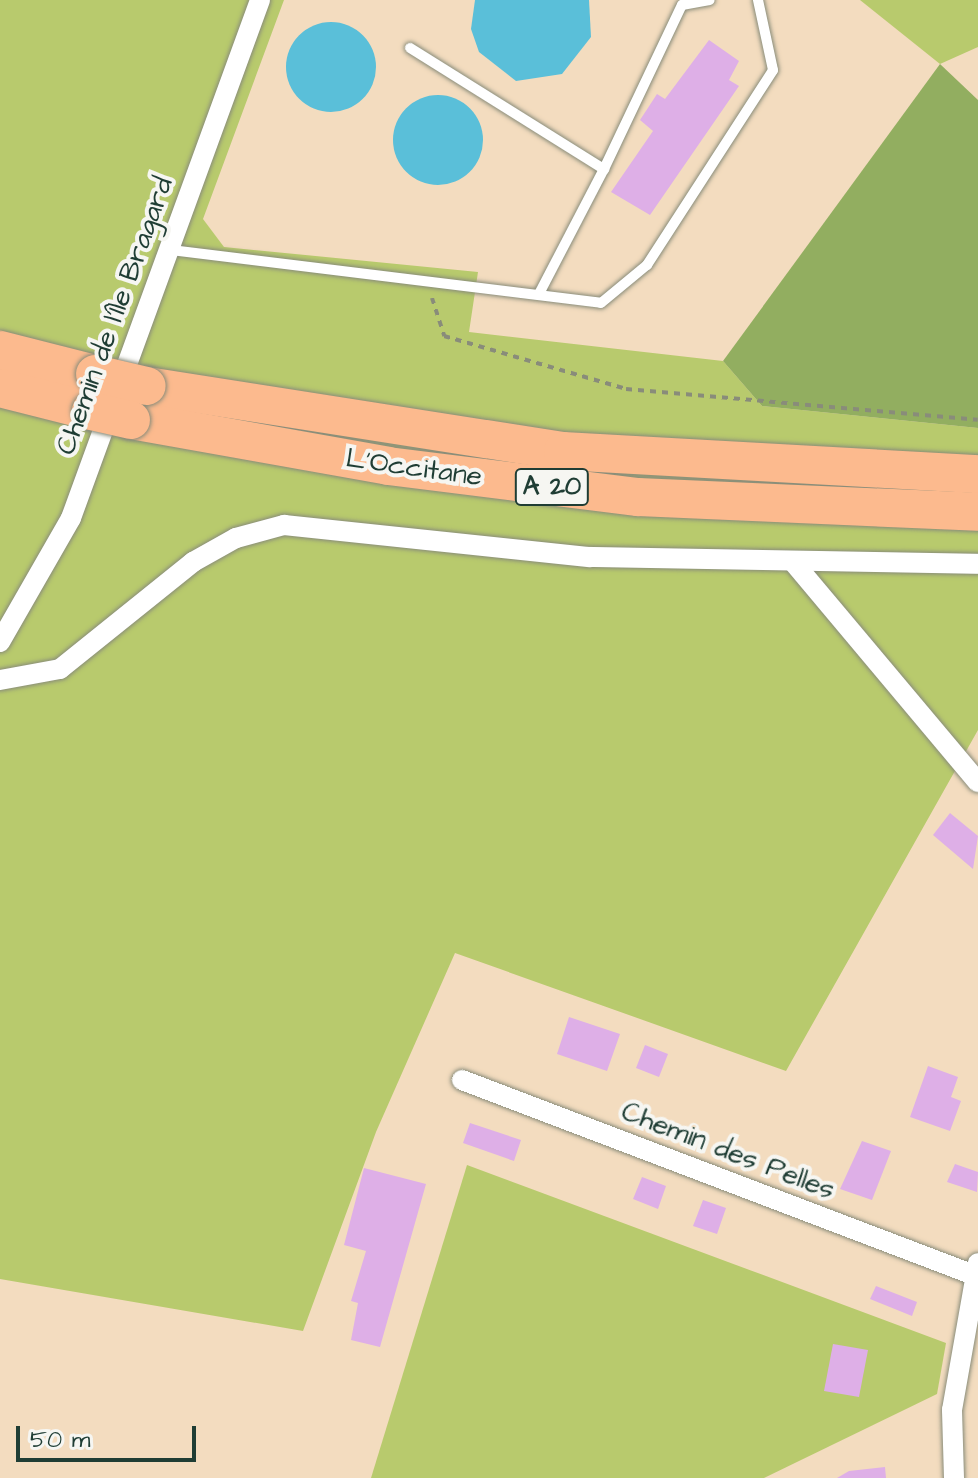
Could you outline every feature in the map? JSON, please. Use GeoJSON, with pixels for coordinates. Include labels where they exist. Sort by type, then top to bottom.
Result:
{"type":"FeatureCollection","features":[{"type":"Feature","properties":{"kind":"highway","name":"L'Occitane"},"geometry":{"type":"LineString","coordinates":[[0,350],[93,393],[131,420],[388,466],[638,497],[978,512]]}},
{"type":"Feature","properties":{"kind":"highway","name":"L'Occitane"},"geometry":{"type":"LineString","coordinates":[[0,388],[93,393],[147,386],[563,451],[978,474]]}},
{"type":"Feature","properties":{"kind":"street","name":"Chemin de l'Île Bragard"},"geometry":{"type":"LineString","coordinates":[[0,642],[71,518],[260,0]]}},
{"type":"Feature","properties":{"kind":"street"},"geometry":{"type":"LineString","coordinates":[[0,680],[60,669],[193,562],[236,538],[284,525],[590,557],[978,564]]}},
{"type":"Feature","properties":{"kind":"street"},"geometry":{"type":"LineString","coordinates":[[794,563],[978,782]]}},
{"type":"Feature","properties":{"kind":"street","name":"Chemin des Pelles"},"geometry":{"type":"LineString","coordinates":[[462,1080],[976,1269],[952,1410],[954,1478]]}},
{"type":"Feature","properties":{"kind":"lane"},"geometry":{"type":"LineString","coordinates":[[539,294],[604,169],[682,5],[710,0]]}},
{"type":"Feature","properties":{"kind":"lane"},"geometry":{"type":"LineString","coordinates":[[171,250],[601,303],[647,265],[773,70],[758,0]]}},
{"type":"Feature","properties":{"kind":"lane"},"geometry":{"type":"LineString","coordinates":[[410,48],[604,169]]}},
{"type":"Feature","properties":{"kind":"path"},"geometry":{"type":"LineString","coordinates":[[428,284],[444,336],[626,389],[978,420]]}},
{"type":"Feature","properties":{"kind":"green space"},"geometry":{"type":"Polygon","coordinates":[[[0,0],[284,0],[203,219],[224,247],[478,272],[469,332],[723,361],[762,406],[978,428],[978,730],[786,1071],[455,953],[376,1132],[303,1331],[0,1279],[0,0]]]}},
{"type":"Feature","properties":{"kind":"green space"},"geometry":{"type":"Polygon","coordinates":[[[860,0],[978,0],[978,47],[940,64],[860,0]]]}},
{"type":"Feature","properties":{"kind":"green space"},"geometry":{"type":"Polygon","coordinates":[[[940,64],[978,100],[978,428],[762,406],[723,361],[940,64]]]}},
{"type":"Feature","properties":{"kind":"green space"},"geometry":{"type":"Polygon","coordinates":[[[467,1165],[946,1343],[937,1394],[764,1478],[371,1478],[467,1165]]]}},
{"type":"Feature","properties":{"kind":"water"},"geometry":{"type":"Polygon","coordinates":[[[475,0],[589,0],[591,37],[562,74],[516,81],[479,52],[471,29],[475,0]]]}},
{"type":"Feature","properties":{"kind":"water"},"geometry":{"type":"Polygon","coordinates":[[[331,22],[348,26],[363,35],[372,50],[376,67],[372,84],[363,99],[348,108],[331,112],[314,108],[299,99],[290,84],[286,67],[290,50],[299,35],[314,26],[331,22]]]}},
{"type":"Feature","properties":{"kind":"water"},"geometry":{"type":"Polygon","coordinates":[[[438,95],[455,99],[470,108],[479,123],[483,140],[479,157],[470,172],[455,181],[438,185],[421,181],[406,172],[397,157],[393,140],[397,123],[406,108],[421,99],[438,95]]]}},
{"type":"Feature","properties":{"kind":"building"},"geometry":{"type":"Polygon","coordinates":[[[709,40],[739,61],[729,80],[739,86],[650,215],[611,192],[653,131],[640,120],[657,94],[665,99],[709,40]]]}},
{"type":"Feature","properties":{"kind":"building"},"geometry":{"type":"Polygon","coordinates":[[[950,813],[978,836],[973,869],[933,835],[950,813]]]}},
{"type":"Feature","properties":{"kind":"building"},"geometry":{"type":"Polygon","coordinates":[[[569,1017],[620,1034],[607,1071],[557,1054],[569,1017]]]}},
{"type":"Feature","properties":{"kind":"building"},"geometry":{"type":"Polygon","coordinates":[[[645,1045],[668,1054],[659,1077],[636,1068],[645,1045]]]}},
{"type":"Feature","properties":{"kind":"building"},"geometry":{"type":"Polygon","coordinates":[[[928,1066],[958,1077],[951,1097],[961,1101],[950,1131],[910,1117],[928,1066]]]}},
{"type":"Feature","properties":{"kind":"building"},"geometry":{"type":"Polygon","coordinates":[[[470,1123],[521,1140],[514,1161],[463,1143],[470,1123]]]}},
{"type":"Feature","properties":{"kind":"building"},"geometry":{"type":"Polygon","coordinates":[[[862,1141],[891,1151],[872,1200],[840,1189],[862,1141]]]}},
{"type":"Feature","properties":{"kind":"building"},"geometry":{"type":"Polygon","coordinates":[[[955,1164],[978,1172],[977,1192],[947,1182],[955,1164]]]}},
{"type":"Feature","properties":{"kind":"building"},"geometry":{"type":"Polygon","coordinates":[[[364,1168],[426,1184],[380,1347],[351,1340],[358,1303],[351,1301],[366,1251],[344,1245],[364,1168]]]}},
{"type":"Feature","properties":{"kind":"building"},"geometry":{"type":"Polygon","coordinates":[[[642,1177],[666,1186],[658,1209],[633,1199],[642,1177]]]}},
{"type":"Feature","properties":{"kind":"building"},"geometry":{"type":"Polygon","coordinates":[[[703,1200],[726,1208],[717,1234],[693,1226],[703,1200]]]}},
{"type":"Feature","properties":{"kind":"building"},"geometry":{"type":"Polygon","coordinates":[[[876,1286],[917,1302],[912,1316],[870,1299],[876,1286]]]}},
{"type":"Feature","properties":{"kind":"building"},"geometry":{"type":"Polygon","coordinates":[[[833,1344],[868,1350],[859,1397],[824,1391],[833,1344]]]}},
{"type":"Feature","properties":{"kind":"building"},"geometry":{"type":"Polygon","coordinates":[[[885,1467],[886,1478],[837,1478],[849,1471],[885,1467]]]}}]}
